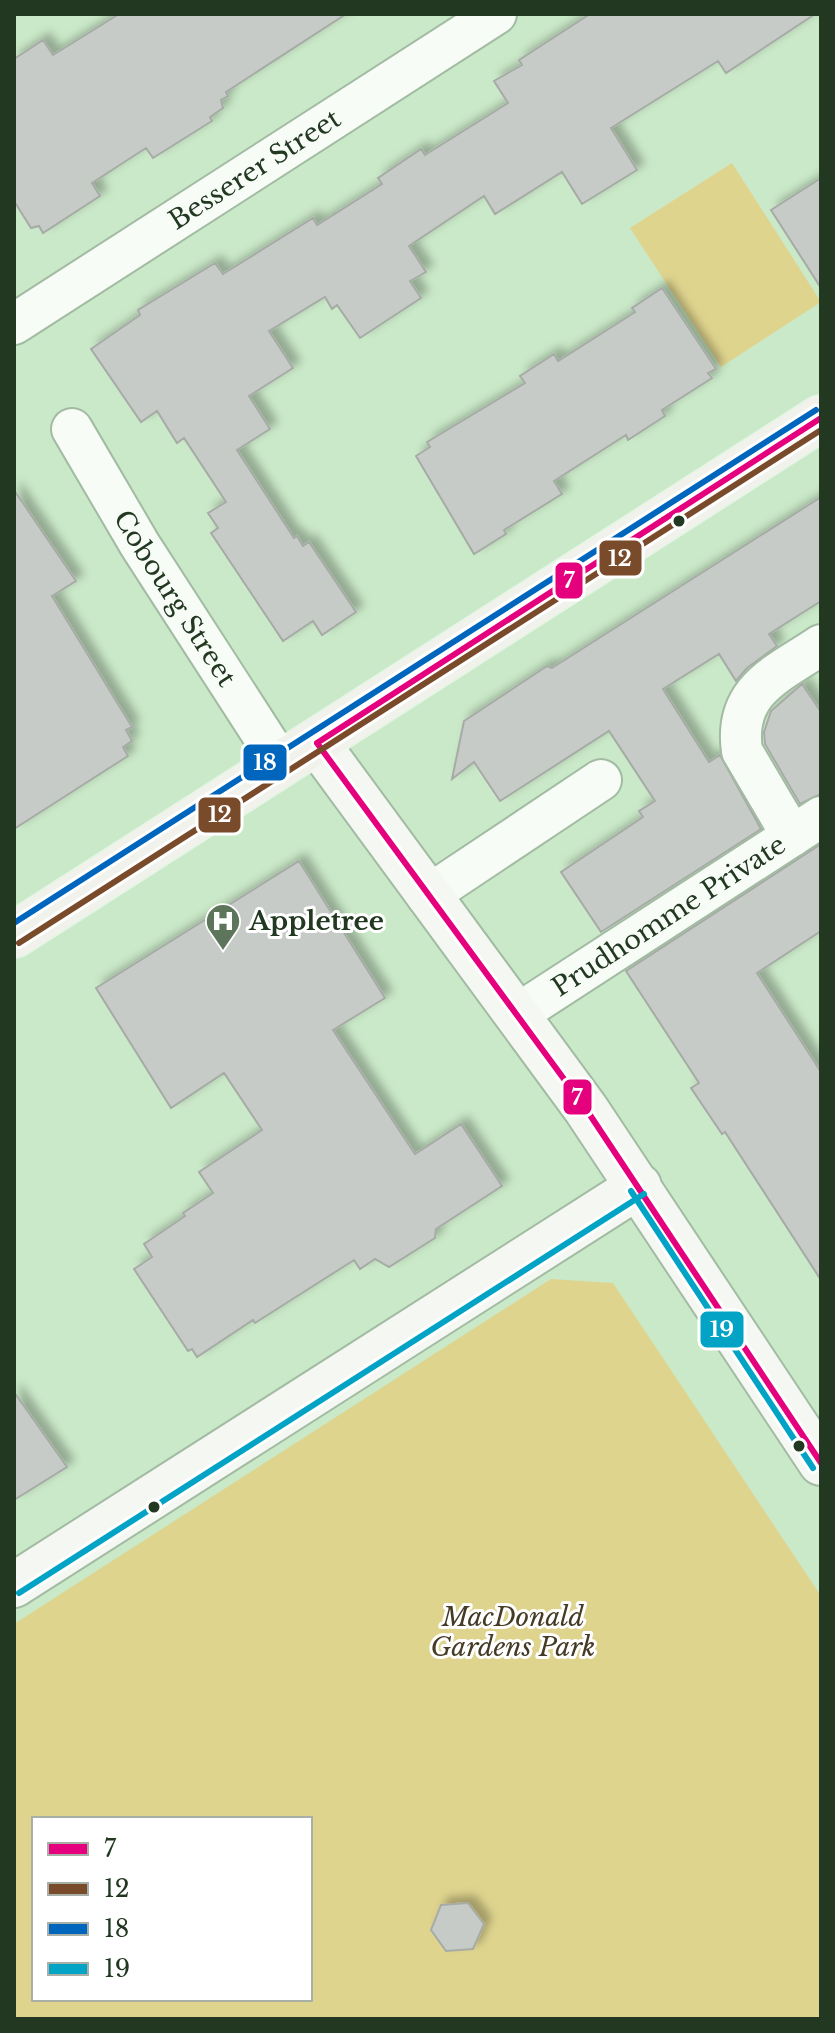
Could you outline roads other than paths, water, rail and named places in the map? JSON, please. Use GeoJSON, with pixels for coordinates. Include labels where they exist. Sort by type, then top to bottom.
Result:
{"type":"FeatureCollection","features":[{"type":"Feature","properties":{"kind":"main road"},"geometry":{"type":"LineString","coordinates":[[14,935],[821,418]]}},
{"type":"Feature","properties":{"kind":"street","name":"Besserer Street"},"geometry":{"type":"LineString","coordinates":[[14,324],[496,14]]}},
{"type":"Feature","properties":{"kind":"street","name":"Cobourg Street"},"geometry":{"type":"LineString","coordinates":[[72,429],[140,545],[300,754],[427,896],[516,1015],[639,1186],[821,1463]]}},
{"type":"Feature","properties":{"kind":"street"},"geometry":{"type":"LineString","coordinates":[[806,826],[742,751],[740,737],[748,701],[756,689],[821,645]]}},
{"type":"Feature","properties":{"kind":"street"},"geometry":{"type":"LineString","coordinates":[[427,896],[601,780]]}},
{"type":"Feature","properties":{"kind":"street","name":"Prudhomme Private"},"geometry":{"type":"LineString","coordinates":[[516,1015],[806,826]]}},
{"type":"Feature","properties":{"kind":"street"},"geometry":{"type":"LineString","coordinates":[[14,1585],[639,1186]]}},
{"type":"Feature","properties":{"kind":"place","name":"Appletree"},"geometry":{"type":"Point","coordinates":[223,952]}},
{"type":"Feature","properties":{"kind":"park label","name":"MacDonald Gardens Park"},"geometry":{"type":"Point","coordinates":[513,1632]}}]}
